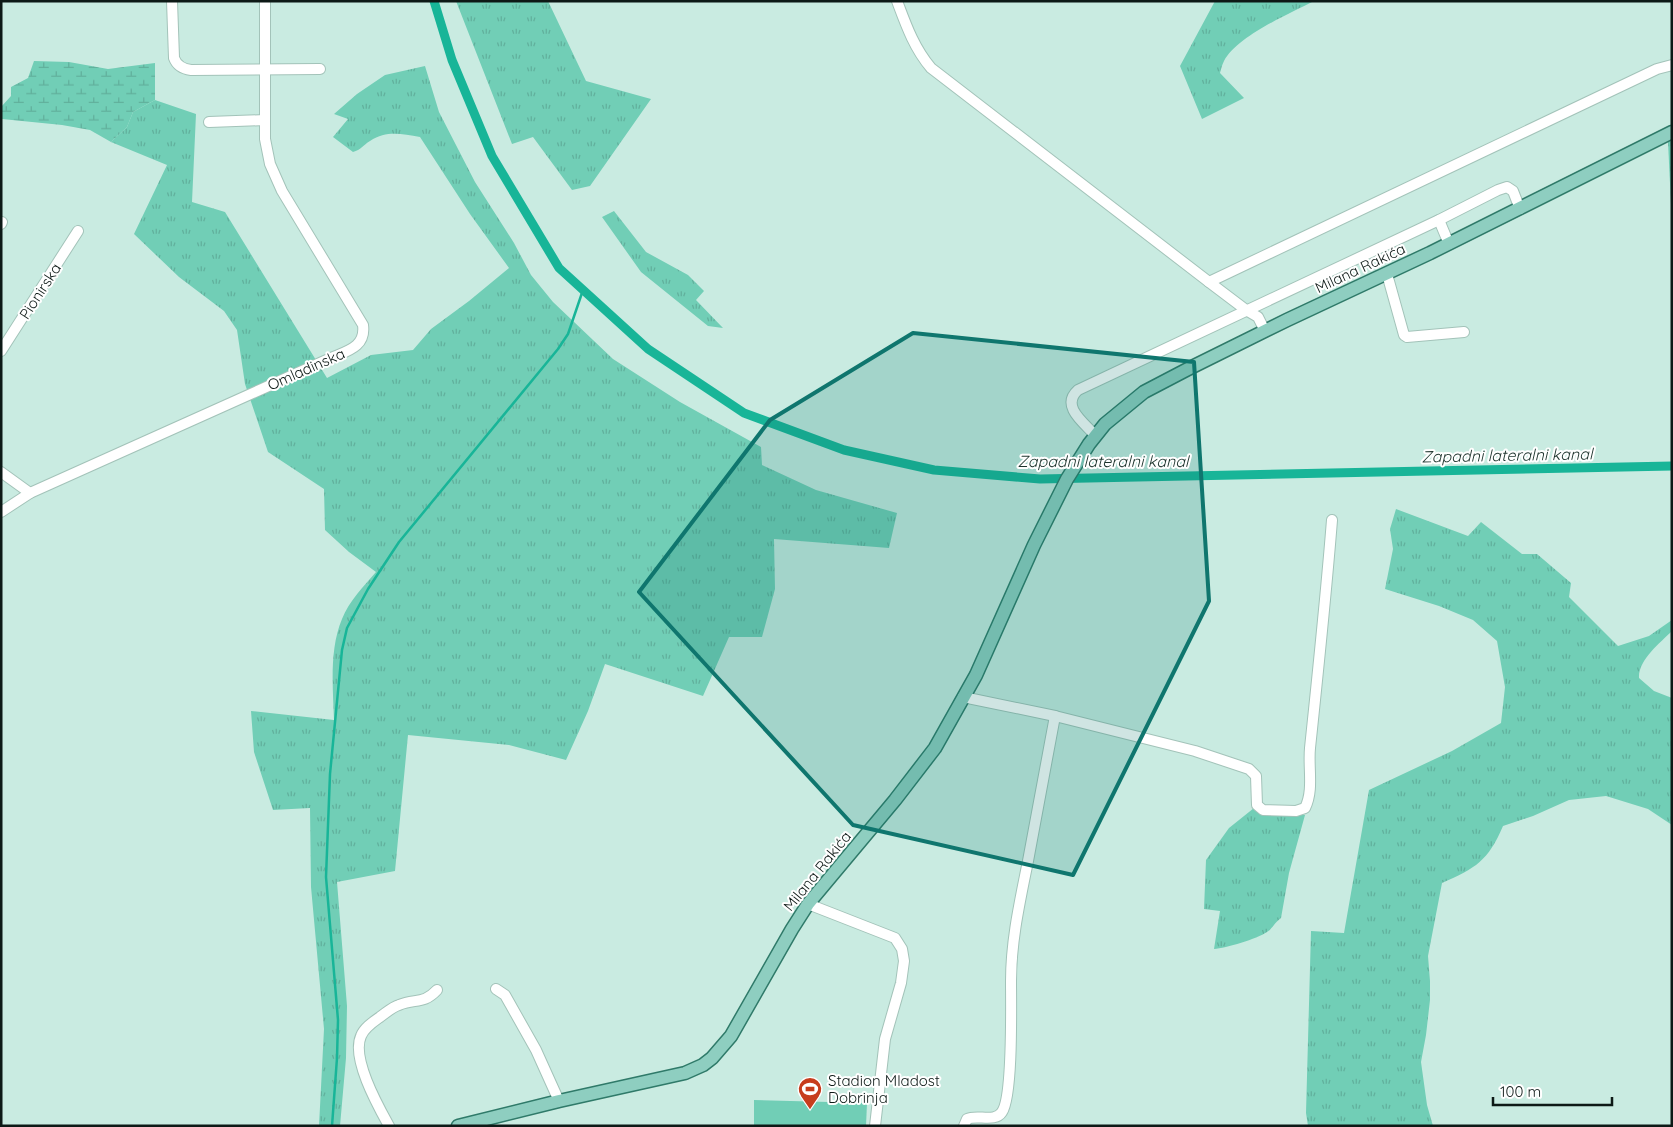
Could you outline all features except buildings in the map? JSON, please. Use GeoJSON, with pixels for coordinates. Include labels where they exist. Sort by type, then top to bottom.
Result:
{"type":"FeatureCollection","features":[{"type":"Feature","properties":{"kind":"main road","name":"Milana Rakića"},"geometry":{"type":"LineString","coordinates":[[458,1126],[560,1101],[685,1074],[712,1058],[732,1036],[808,904],[935,748],[976,675],[1057,498],[1080,456],[1095,435],[1128,403],[1144,392],[1266,331],[1449,244],[1672,132]]}},
{"type":"Feature","properties":{"kind":"street"},"geometry":{"type":"LineString","coordinates":[[172,1],[174,58],[178,65],[184,69],[320,69]]}},
{"type":"Feature","properties":{"kind":"street","name":"Omladinska"},"geometry":{"type":"LineString","coordinates":[[1,512],[30,493],[352,349],[361,340],[364,332],[363,325],[276,178],[267,152],[264,69],[265,1]]}},
{"type":"Feature","properties":{"kind":"street"},"geometry":{"type":"LineString","coordinates":[[897,1],[913,42],[921,57],[931,68],[1209,282],[1258,317],[1266,331]]}},
{"type":"Feature","properties":{"kind":"street"},"geometry":{"type":"LineString","coordinates":[[1209,282],[1657,69],[1672,65]]}},
{"type":"Feature","properties":{"kind":"street"},"geometry":{"type":"LineString","coordinates":[[209,122],[265,120]]}},
{"type":"Feature","properties":{"kind":"street"},"geometry":{"type":"LineString","coordinates":[[1095,435],[1076,416],[1072,408],[1071,401],[1078,390],[1507,187],[1513,191],[1520,209]]}},
{"type":"Feature","properties":{"kind":"street"},"geometry":{"type":"LineString","coordinates":[[1439,220],[1449,244]]}},
{"type":"Feature","properties":{"kind":"street","name":"Pionirska"},"geometry":{"type":"LineString","coordinates":[[1,351],[78,231]]}},
{"type":"Feature","properties":{"kind":"street"},"geometry":{"type":"LineString","coordinates":[[1387,274],[1406,337],[1464,332]]}},
{"type":"Feature","properties":{"kind":"street"},"geometry":{"type":"LineString","coordinates":[[1,472],[30,493]]}},
{"type":"Feature","properties":{"kind":"street"},"geometry":{"type":"LineString","coordinates":[[963,698],[1056,716],[1195,751],[1249,769],[1256,776],[1257,805],[1263,810],[1296,811],[1305,808],[1310,792],[1310,751],[1332,520]]}},
{"type":"Feature","properties":{"kind":"street"},"geometry":{"type":"LineString","coordinates":[[964,1126],[967,1119],[972,1116],[996,1117],[1002,1113],[1006,1104],[1010,1064],[1013,935],[1056,716]]}},
{"type":"Feature","properties":{"kind":"street"},"geometry":{"type":"LineString","coordinates":[[808,904],[895,938],[902,949],[903,968],[886,1039],[875,1126]]}},
{"type":"Feature","properties":{"kind":"street"},"geometry":{"type":"LineString","coordinates":[[496,989],[505,995],[509,1002],[536,1050],[560,1101]]}},
{"type":"Feature","properties":{"kind":"street"},"geometry":{"type":"LineString","coordinates":[[389,1126],[367,1080],[359,1050],[360,1036],[368,1026],[394,1007],[400,1004],[426,1000],[438,990]]}},
{"type":"Feature","properties":{"kind":"highlighted area"},"geometry":{"type":"Polygon","coordinates":[[[913,333],[1194,362],[1209,601],[1073,875],[853,825],[639,592],[770,420],[913,333]]]}},
{"type":"Feature","properties":{"kind":"green space"},"geometry":{"type":"Polygon","coordinates":[[[456,1],[548,1],[586,81],[651,99],[590,186],[572,190],[533,137],[512,144],[456,1]]]}},
{"type":"Feature","properties":{"kind":"green space"},"geometry":{"type":"Polygon","coordinates":[[[1215,1],[1314,1],[1264,26],[1231,52],[1224,61],[1220,73],[1244,98],[1202,119],[1180,66],[1215,1]]]}},
{"type":"Feature","properties":{"kind":"green space"},"geometry":{"type":"Polygon","coordinates":[[[34,61],[69,62],[108,69],[155,63],[155,100],[133,112],[127,127],[111,142],[90,130],[2,119],[1,107],[11,96],[11,87],[28,78],[34,61]]]}},
{"type":"Feature","properties":{"kind":"green space"},"geometry":{"type":"Polygon","coordinates":[[[425,66],[439,112],[475,182],[514,243],[531,275],[553,302],[613,359],[680,402],[761,447],[762,465],[816,490],[897,513],[889,548],[774,539],[775,589],[762,637],[729,637],[703,696],[605,664],[588,711],[566,760],[509,745],[408,735],[395,871],[337,882],[347,1006],[346,1058],[340,1126],[319,1126],[324,1029],[311,887],[310,808],[273,810],[254,752],[251,711],[334,720],[333,656],[338,631],[349,606],[376,572],[349,552],[325,530],[324,489],[268,452],[245,384],[237,330],[224,311],[179,277],[134,234],[167,165],[111,142],[127,127],[133,112],[155,100],[196,114],[192,202],[225,212],[327,378],[371,355],[413,350],[431,329],[509,268],[470,214],[420,137],[394,134],[382,135],[353,152],[333,137],[348,119],[334,114],[357,94],[385,75],[425,66]]]}},
{"type":"Feature","properties":{"kind":"green space"},"geometry":{"type":"Polygon","coordinates":[[[1672,140],[1672,225],[1668,142],[1672,140]]]}},
{"type":"Feature","properties":{"kind":"green space"},"geometry":{"type":"Polygon","coordinates":[[[614,211],[646,252],[688,275],[704,291],[696,300],[723,328],[708,326],[641,272],[602,217],[614,211]]]}},
{"type":"Feature","properties":{"kind":"green space"},"geometry":{"type":"Polygon","coordinates":[[[1396,509],[1468,536],[1481,522],[1522,554],[1537,554],[1571,583],[1569,597],[1618,646],[1649,636],[1672,620],[1672,631],[1646,658],[1639,678],[1654,691],[1672,698],[1672,825],[1648,809],[1606,796],[1569,800],[1533,816],[1503,826],[1492,848],[1480,862],[1464,873],[1442,883],[1428,956],[1430,1000],[1421,1062],[1427,1105],[1433,1126],[1308,1126],[1306,1113],[1311,931],[1344,933],[1369,790],[1452,751],[1501,723],[1505,687],[1497,641],[1473,620],[1439,606],[1385,589],[1393,549],[1390,529],[1396,509]]]}},
{"type":"Feature","properties":{"kind":"green space"},"geometry":{"type":"Polygon","coordinates":[[[1254,808],[1261,815],[1305,815],[1289,873],[1281,918],[1262,935],[1241,943],[1214,949],[1220,911],[1204,909],[1206,860],[1229,828],[1254,808]]]}},
{"type":"Feature","properties":{"kind":"green space","name":"Stadion Mladost Dobrinja"},"geometry":{"type":"Polygon","coordinates":[[[754,1100],[867,1103],[866,1126],[754,1126],[754,1100]]]}},
{"type":"Feature","properties":{"kind":"waterway","name":"Zapadni lateralni kanal"},"geometry":{"type":"LineString","coordinates":[[434,1],[452,60],[492,156],[559,268],[648,349],[744,413],[844,450],[934,470],[1040,479],[1672,466]]}},
{"type":"Feature","properties":{"kind":"waterway"},"geometry":{"type":"LineString","coordinates":[[332,1126],[338,1020],[326,877],[330,774],[342,650],[347,628],[368,589],[399,542],[558,349],[568,334],[583,290]]}},
{"type":"Feature","properties":{"kind":"place","name":"Stadion Mladost Dobrinja"},"geometry":{"type":"Point","coordinates":[810,1110]}}]}
